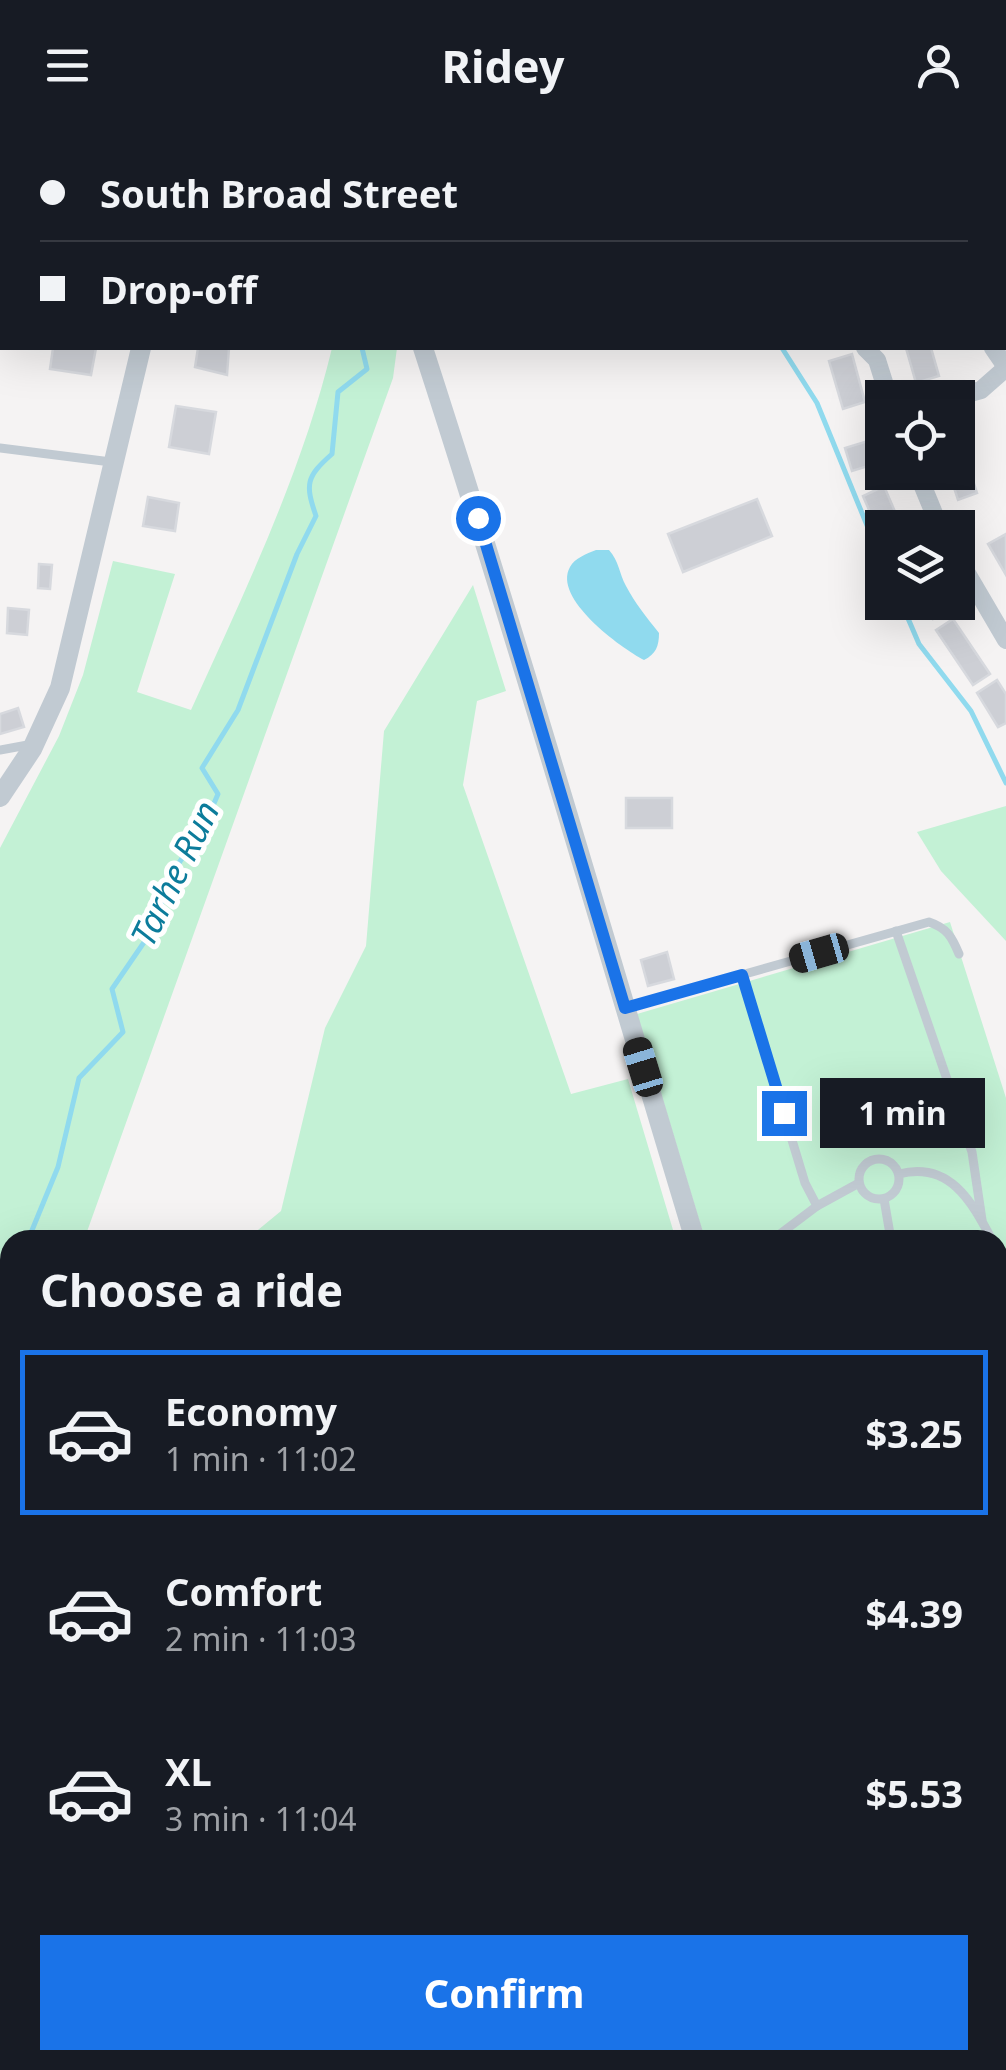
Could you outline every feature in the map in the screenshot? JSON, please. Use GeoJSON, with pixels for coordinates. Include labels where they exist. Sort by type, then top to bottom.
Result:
{"type":"FeatureCollection","features":[{"type":"Feature","properties":{"kind":"street"},"geometry":{"type":"LineString","coordinates":[[0,798],[36,743],[60,688],[141,350]]}},
{"type":"Feature","properties":{"kind":"street"},"geometry":{"type":"LineString","coordinates":[[424,350],[511,620],[692,1230]]}},
{"type":"Feature","properties":{"kind":"street"},"geometry":{"type":"LineString","coordinates":[[867,350],[877,360],[884,380]]}},
{"type":"Feature","properties":{"kind":"street"},"geometry":{"type":"LineString","coordinates":[[975,391],[1006,368]]}},
{"type":"Feature","properties":{"kind":"street"},"geometry":{"type":"LineString","coordinates":[[975,587],[1006,640]]}},
{"type":"Feature","properties":{"kind":"lane"},"geometry":{"type":"LineString","coordinates":[[0,448],[114,463]]}},
{"type":"Feature","properties":{"kind":"lane"},"geometry":{"type":"LineString","coordinates":[[0,750],[36,743]]}},
{"type":"Feature","properties":{"kind":"lane"},"geometry":{"type":"LineString","coordinates":[[625,1008],[929,922],[942,926],[958,954]]}},
{"type":"Feature","properties":{"kind":"lane"},"geometry":{"type":"LineString","coordinates":[[896,932],[972,1152],[982,1220]]}},
{"type":"Feature","properties":{"kind":"lane"},"geometry":{"type":"LineString","coordinates":[[742,975],[805,1184],[817,1206]]}},
{"type":"Feature","properties":{"kind":"lane"},"geometry":{"type":"LineString","coordinates":[[875,1159],[890,1162],[899,1174],[896,1190],[884,1199],[868,1196],[859,1183],[862,1168],[875,1159]]}},
{"type":"Feature","properties":{"kind":"lane"},"geometry":{"type":"LineString","coordinates":[[899,1174],[919,1169],[953,1182],[987,1230]]}},
{"type":"Feature","properties":{"kind":"lane"},"geometry":{"type":"LineString","coordinates":[[785,1230],[817,1206],[859,1183]]}},
{"type":"Feature","properties":{"kind":"lane"},"geometry":{"type":"LineString","coordinates":[[884,1199],[889,1230]]}},
{"type":"Feature","properties":{"kind":"green space"},"geometry":{"type":"Polygon","coordinates":[[[331,350],[397,350],[393,378],[88,1230],[0,1230],[0,848],[59,736],[83,675],[113,561],[175,574],[137,692],[191,710],[288,487],[331,350]]]}},
{"type":"Feature","properties":{"kind":"green space"},"geometry":{"type":"Polygon","coordinates":[[[473,585],[506,691],[477,701],[463,785],[571,1094],[628,1079],[673,1230],[258,1230],[281,1211],[325,1028],[366,946],[384,731],[473,585]]]}},
{"type":"Feature","properties":{"kind":"green space"},"geometry":{"type":"Polygon","coordinates":[[[1006,806],[1006,941],[941,871],[917,832],[1006,806]]]}},
{"type":"Feature","properties":{"kind":"green space"},"geometry":{"type":"Polygon","coordinates":[[[950,922],[1006,1098],[1006,1230],[702,1230],[637,1014],[950,922]]]}},
{"type":"Feature","properties":{"kind":"water"},"geometry":{"type":"Polygon","coordinates":[[[596,550],[609,550],[630,592],[659,633],[656,649],[644,660],[592,621],[571,593],[567,579],[570,567],[596,550]]]}},
{"type":"Feature","properties":{"kind":"building"},"geometry":{"type":"Polygon","coordinates":[[[53,350],[96,350],[91,375],[50,369],[53,350]]]}},
{"type":"Feature","properties":{"kind":"building"},"geometry":{"type":"Polygon","coordinates":[[[198,350],[229,350],[227,375],[195,367],[198,350]]]}},
{"type":"Feature","properties":{"kind":"building"},"geometry":{"type":"Polygon","coordinates":[[[907,350],[932,350],[939,376],[915,380],[907,350]]]}},
{"type":"Feature","properties":{"kind":"building"},"geometry":{"type":"Polygon","coordinates":[[[852,354],[865,402],[843,409],[829,361],[852,354]]]}},
{"type":"Feature","properties":{"kind":"building"},"geometry":{"type":"Polygon","coordinates":[[[176,406],[216,412],[209,454],[169,447],[176,406]]]}},
{"type":"Feature","properties":{"kind":"building"},"geometry":{"type":"Polygon","coordinates":[[[865,442],[865,467],[852,471],[845,448],[865,442]]]}},
{"type":"Feature","properties":{"kind":"building"},"geometry":{"type":"Polygon","coordinates":[[[975,487],[977,493],[958,500],[955,490],[975,490],[975,487]]]}},
{"type":"Feature","properties":{"kind":"building"},"geometry":{"type":"Polygon","coordinates":[[[886,490],[894,510],[869,510],[863,496],[886,490]]]}},
{"type":"Feature","properties":{"kind":"building"},"geometry":{"type":"Polygon","coordinates":[[[148,497],[179,503],[175,531],[143,526],[148,497]]]}},
{"type":"Feature","properties":{"kind":"building"},"geometry":{"type":"Polygon","coordinates":[[[757,499],[772,536],[683,572],[668,534],[757,499]]]}},
{"type":"Feature","properties":{"kind":"building"},"geometry":{"type":"Polygon","coordinates":[[[1006,534],[1006,575],[988,544],[1006,534]]]}},
{"type":"Feature","properties":{"kind":"building"},"geometry":{"type":"Polygon","coordinates":[[[39,564],[52,565],[50,589],[38,588],[39,564]]]}},
{"type":"Feature","properties":{"kind":"building"},"geometry":{"type":"Polygon","coordinates":[[[8,608],[29,610],[27,635],[7,633],[8,608]]]}},
{"type":"Feature","properties":{"kind":"building"},"geometry":{"type":"Polygon","coordinates":[[[954,620],[990,674],[973,685],[936,630],[954,620]]]}},
{"type":"Feature","properties":{"kind":"building"},"geometry":{"type":"Polygon","coordinates":[[[997,680],[1006,694],[1006,723],[998,727],[977,693],[997,680]]]}},
{"type":"Feature","properties":{"kind":"building"},"geometry":{"type":"Polygon","coordinates":[[[18,708],[24,727],[0,734],[0,714],[18,708]]]}},
{"type":"Feature","properties":{"kind":"building"},"geometry":{"type":"Polygon","coordinates":[[[626,798],[672,798],[672,828],[626,828],[626,798]]]}},
{"type":"Feature","properties":{"kind":"building"},"geometry":{"type":"Polygon","coordinates":[[[667,952],[674,979],[648,986],[641,960],[667,952]]]}},
{"type":"Feature","properties":{"kind":"waterway","name":"Tarhe Run"},"geometry":{"type":"LineString","coordinates":[[32,1230],[58,1167],[79,1078],[123,1032],[112,989],[149,935],[177,866],[206,822],[218,794],[202,768],[238,710],[297,554],[316,516],[310,482],[332,454],[338,392],[367,369],[362,350]]}},
{"type":"Feature","properties":{"kind":"waterway","name":"Tarhe Run"},"geometry":{"type":"LineString","coordinates":[[783,350],[817,403],[865,520]]}},
{"type":"Feature","properties":{"kind":"waterway","name":"Tarhe Run"},"geometry":{"type":"LineString","coordinates":[[909,620],[919,644],[971,711],[1006,783]]}},
{"type":"Feature","properties":{"kind":"route"},"geometry":{"type":"LineString","coordinates":[[478,518],[625,1008],[742,975],[784,1113]]}}]}
